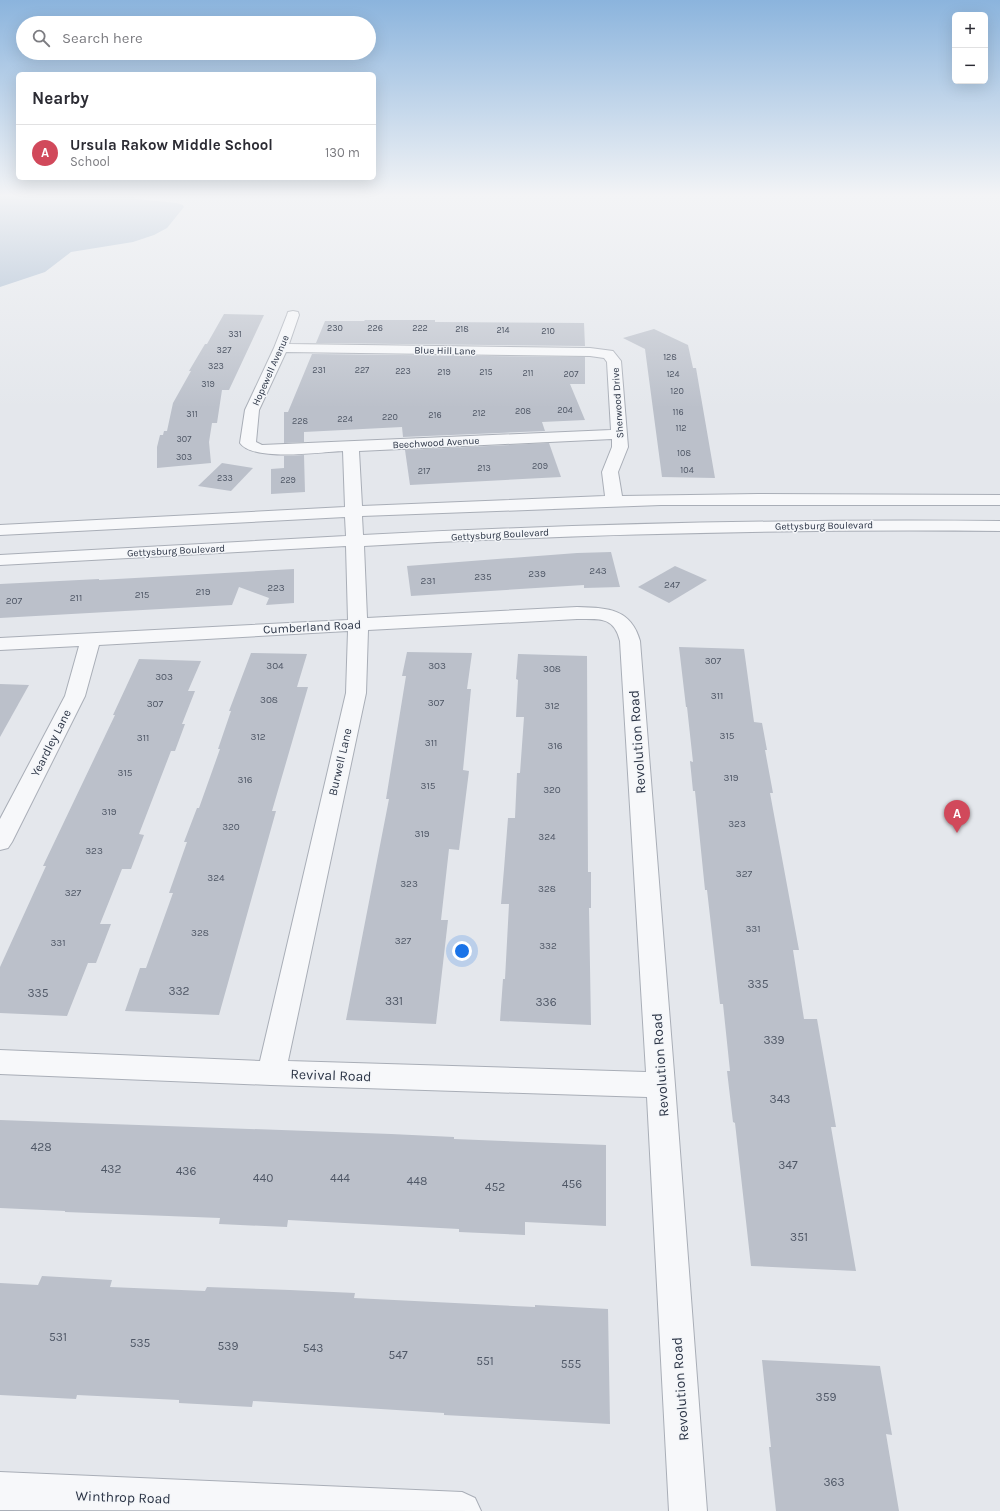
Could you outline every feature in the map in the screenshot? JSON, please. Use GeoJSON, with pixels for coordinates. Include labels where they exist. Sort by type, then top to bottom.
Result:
{"type":"FeatureCollection","features":[{"type":"Feature","properties":{"kind":"street","name":"Hopewell Avenue"},"geometry":{"type":"LineString","coordinates":[[252,447],[248,443],[252,410],[281,348],[293,315]]}},
{"type":"Feature","properties":{"kind":"street","name":"Blue Hill Lane"},"geometry":{"type":"LineString","coordinates":[[281,348],[590,352],[608,354]]}},
{"type":"Feature","properties":{"kind":"street","name":"Sherwood Drive"},"geometry":{"type":"LineString","coordinates":[[608,354],[614,361],[620,447],[610,472],[614,501]]}},
{"type":"Feature","properties":{"kind":"street","name":"Beechwood Avenue"},"geometry":{"type":"LineString","coordinates":[[252,447],[262,450],[274,450],[619,434]]}},
{"type":"Feature","properties":{"kind":"street","name":"Burwell Lane"},"geometry":{"type":"LineString","coordinates":[[271,1073],[356,693],[358,625],[352,512],[351,446]]}},
{"type":"Feature","properties":{"kind":"street"},"geometry":{"type":"LineString","coordinates":[[0,530],[352,512],[614,501],[857,498],[1000,500]]}},
{"type":"Feature","properties":{"kind":"street","name":"Gettysburg Boulevard"},"geometry":{"type":"LineString","coordinates":[[0,560],[628,528],[903,524],[1000,526]]}},
{"type":"Feature","properties":{"kind":"street","name":"Cumberland Road"},"geometry":{"type":"LineString","coordinates":[[0,644],[577,613],[607,615],[623,622]]}},
{"type":"Feature","properties":{"kind":"street","name":"Revolution Road"},"geometry":{"type":"LineString","coordinates":[[623,622],[629,631],[630,641],[662,1085],[688,1511]]}},
{"type":"Feature","properties":{"kind":"street","name":"Yeardley Lane"},"geometry":{"type":"LineString","coordinates":[[0,842],[76,696],[91,639]]}},
{"type":"Feature","properties":{"kind":"street","name":"Revival Road"},"geometry":{"type":"LineString","coordinates":[[0,1062],[271,1073],[662,1085]]}},
{"type":"Feature","properties":{"kind":"street","name":"Winthrop Road"},"geometry":{"type":"LineString","coordinates":[[0,1491],[462,1511]]}},
{"type":"Feature","properties":{"kind":"water"},"geometry":{"type":"Polygon","coordinates":[[[0,267],[52,267],[45,272],[0,287],[0,267]]]}},
{"type":"Feature","properties":{"kind":"building"},"geometry":{"type":"Polygon","coordinates":[[[224,314],[264,315],[229,390],[222,390],[217,423],[212,423],[209,442],[211,463],[157,468],[157,447],[160,435],[163,435],[164,431],[167,431],[173,403],[191,371],[189,371],[205,344],[207,344],[224,314]]]}},
{"type":"Feature","properties":{"kind":"building"},"geometry":{"type":"Polygon","coordinates":[[[365,320],[584,323],[585,346],[316,343],[325,321],[365,320]]]}},
{"type":"Feature","properties":{"kind":"building"},"geometry":{"type":"Polygon","coordinates":[[[654,329],[688,345],[693,368],[696,368],[715,478],[662,477],[645,349],[623,338],[654,329]]]}},
{"type":"Feature","properties":{"kind":"building"},"geometry":{"type":"Polygon","coordinates":[[[312,354],[585,357],[585,384],[570,384],[585,420],[542,422],[545,431],[403,437],[402,427],[304,432],[304,442],[284,443],[284,412],[288,412],[312,354]]]}},
{"type":"Feature","properties":{"kind":"building"},"geometry":{"type":"Polygon","coordinates":[[[549,443],[561,477],[410,485],[405,450],[549,443]]]}},
{"type":"Feature","properties":{"kind":"building"},"geometry":{"type":"Polygon","coordinates":[[[304,455],[305,492],[271,494],[271,469],[284,468],[284,456],[304,455]]]}},
{"type":"Feature","properties":{"kind":"building"},"geometry":{"type":"Polygon","coordinates":[[[222,463],[253,468],[231,491],[198,486],[222,463]]]}},
{"type":"Feature","properties":{"kind":"building"},"geometry":{"type":"Polygon","coordinates":[[[611,552],[620,587],[584,588],[584,585],[411,596],[407,566],[577,553],[611,552]]]}},
{"type":"Feature","properties":{"kind":"building"},"geometry":{"type":"Polygon","coordinates":[[[675,566],[707,580],[669,603],[638,587],[675,566]]]}},
{"type":"Feature","properties":{"kind":"building"},"geometry":{"type":"Polygon","coordinates":[[[294,569],[294,603],[266,605],[269,598],[239,587],[232,605],[0,618],[0,584],[294,569]]]}},
{"type":"Feature","properties":{"kind":"building"},"geometry":{"type":"Polygon","coordinates":[[[679,647],[744,649],[754,722],[762,723],[767,750],[765,750],[773,793],[770,793],[799,950],[793,950],[804,1019],[817,1019],[836,1127],[831,1127],[856,1271],[751,1266],[735,1123],[733,1122],[727,1071],[730,1071],[723,1004],[720,1004],[707,890],[705,890],[695,791],[693,791],[690,761],[693,762],[679,647]]]}},
{"type":"Feature","properties":{"kind":"building"},"geometry":{"type":"Polygon","coordinates":[[[407,652],[472,653],[467,689],[471,689],[463,770],[469,771],[459,850],[449,849],[441,920],[448,920],[436,1024],[346,1020],[389,799],[386,799],[406,676],[402,676],[407,652]]]}},
{"type":"Feature","properties":{"kind":"building"},"geometry":{"type":"Polygon","coordinates":[[[251,653],[307,654],[297,687],[308,687],[272,811],[276,811],[219,1015],[125,1011],[140,968],[146,968],[173,893],[169,893],[187,842],[184,842],[197,808],[199,808],[220,749],[218,749],[231,711],[229,711],[251,653]]]}},
{"type":"Feature","properties":{"kind":"building"},"geometry":{"type":"Polygon","coordinates":[[[518,654],[587,656],[588,872],[591,872],[591,908],[589,908],[591,1025],[500,1021],[503,979],[505,979],[509,904],[501,904],[508,818],[515,818],[517,773],[520,773],[524,717],[516,717],[518,680],[516,679],[518,654]]]}},
{"type":"Feature","properties":{"kind":"building"},"geometry":{"type":"Polygon","coordinates":[[[139,659],[201,661],[188,691],[195,691],[182,724],[185,724],[175,751],[171,751],[139,834],[144,835],[131,869],[122,869],[100,924],[111,924],[96,963],[88,963],[67,1016],[0,1013],[0,967],[46,866],[43,866],[115,715],[113,715],[139,659]]]}},
{"type":"Feature","properties":{"kind":"building"},"geometry":{"type":"Polygon","coordinates":[[[0,684],[29,685],[0,737],[0,684]]]}},
{"type":"Feature","properties":{"kind":"building"},"geometry":{"type":"Polygon","coordinates":[[[0,1120],[391,1134],[454,1137],[454,1139],[606,1145],[606,1226],[525,1222],[525,1235],[459,1232],[459,1229],[288,1220],[287,1227],[219,1224],[220,1218],[0,1208],[0,1120]]]}},
{"type":"Feature","properties":{"kind":"building"},"geometry":{"type":"Polygon","coordinates":[[[42,1276],[112,1280],[110,1287],[205,1291],[207,1287],[290,1290],[355,1293],[354,1298],[608,1309],[610,1424],[444,1415],[444,1413],[253,1401],[252,1407],[179,1403],[179,1400],[77,1395],[76,1399],[0,1395],[0,1283],[38,1285],[42,1276]]]}},
{"type":"Feature","properties":{"kind":"building"},"geometry":{"type":"Polygon","coordinates":[[[762,1360],[880,1366],[892,1435],[886,1434],[899,1511],[776,1511],[762,1360]]]}},
{"type":"Feature","properties":{"kind":"place","name":"Ursula Rakow Middle School"},"geometry":{"type":"Point","coordinates":[957,833]}}]}
